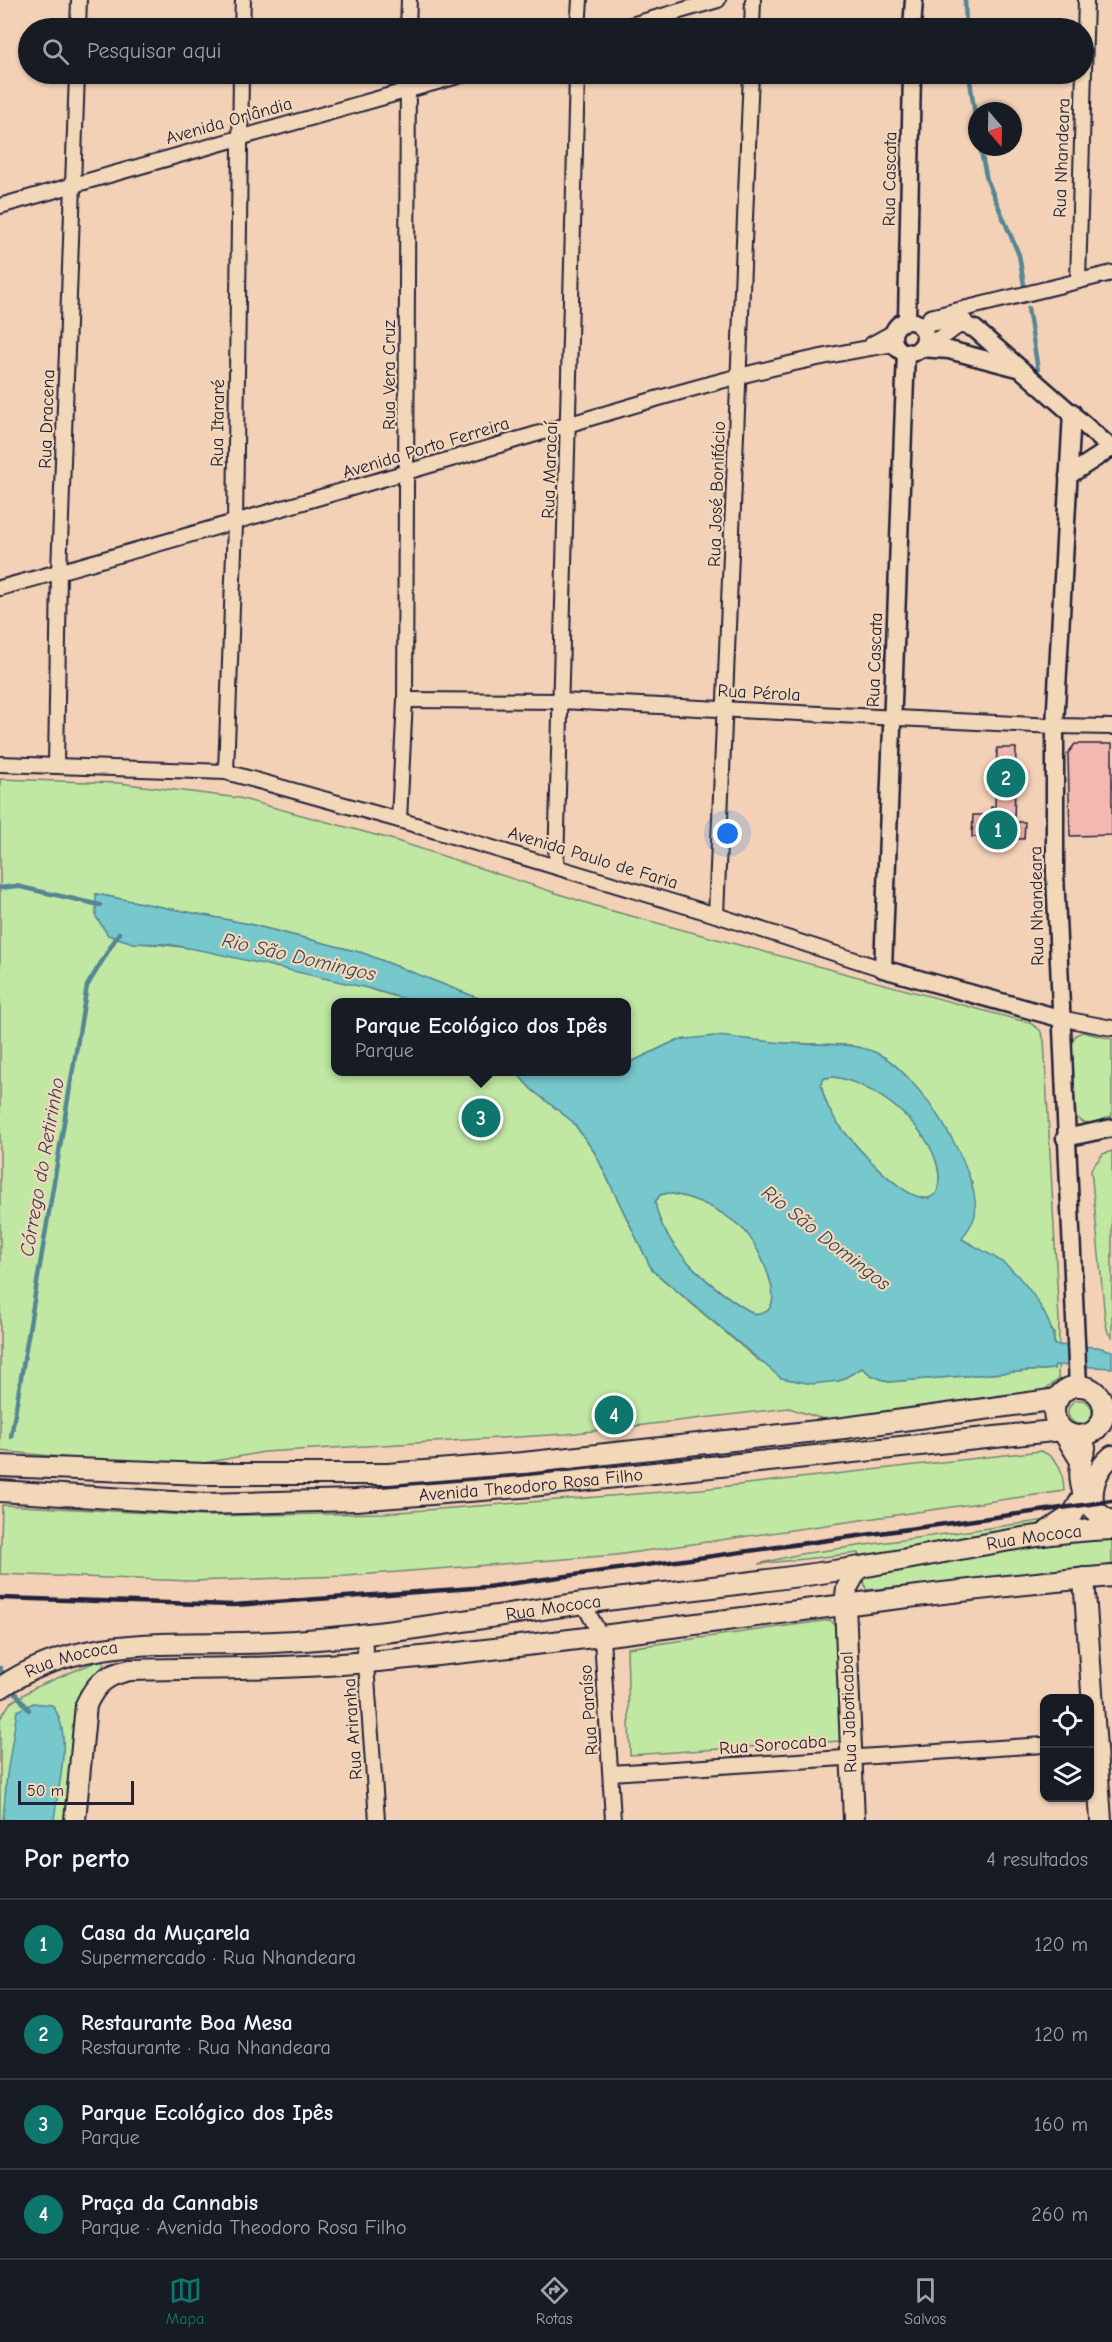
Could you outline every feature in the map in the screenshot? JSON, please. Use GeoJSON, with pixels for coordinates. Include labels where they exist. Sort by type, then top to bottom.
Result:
{"type":"FeatureCollection","features":[{"type":"Feature","properties":{"kind":"main road"},"geometry":{"type":"LineString","coordinates":[[1039,1535],[1063,1523],[1073,1514],[1083,1496],[1081,1461],[1056,1421],[1054,1410],[1058,1399],[1078,1378],[1089,1387],[1105,1393],[1103,1428],[1081,1461]]}},
{"type":"Feature","properties":{"kind":"main road","name":"Avenida Theodoro Rosa Filho"},"geometry":{"type":"LineString","coordinates":[[0,1466],[204,1474],[388,1474],[523,1463],[768,1436],[1038,1404],[1058,1399]]}},
{"type":"Feature","properties":{"kind":"main road"},"geometry":{"type":"LineString","coordinates":[[1062,1430],[1072,1435],[1103,1428]]}},
{"type":"Feature","properties":{"kind":"main road","name":"Avenida Theodoro Rosa Filho"},"geometry":{"type":"LineString","coordinates":[[0,1491],[204,1504],[368,1500],[771,1462],[1062,1430]]}},
{"type":"Feature","properties":{"kind":"main road"},"geometry":{"type":"LineString","coordinates":[[768,1436],[771,1462]]}},
{"type":"Feature","properties":{"kind":"main road"},"geometry":{"type":"LineString","coordinates":[[689,1444],[694,1469]]}},
{"type":"Feature","properties":{"kind":"main road"},"geometry":{"type":"LineString","coordinates":[[1104,1517],[1093,1500],[1095,1481],[1098,1471],[1112,1456]]}},
{"type":"Feature","properties":{"kind":"main road"},"geometry":{"type":"LineString","coordinates":[[204,1474],[204,1504]]}},
{"type":"Feature","properties":{"kind":"main road"},"geometry":{"type":"LineString","coordinates":[[264,1475],[266,1502]]}},
{"type":"Feature","properties":{"kind":"main road"},"geometry":{"type":"LineString","coordinates":[[1083,1496],[1104,1517]]}},
{"type":"Feature","properties":{"kind":"main road","name":"Rua Mococa"},"geometry":{"type":"LineString","coordinates":[[5,1684],[66,1656],[123,1644],[273,1642],[364,1636],[583,1603],[858,1568],[1039,1535],[1112,1529]]}},
{"type":"Feature","properties":{"kind":"main road"},"geometry":{"type":"LineString","coordinates":[[845,1604],[848,1588],[858,1568]]}},
{"type":"Feature","properties":{"kind":"main road","name":"Rua Mococa"},"geometry":{"type":"LineString","coordinates":[[75,1820],[86,1705],[93,1690],[102,1679],[130,1670],[366,1662],[602,1638],[845,1604],[1112,1576]]}},
{"type":"Feature","properties":{"kind":"main road"},"geometry":{"type":"LineString","coordinates":[[1084,1578],[1090,1694]]}},
{"type":"Feature","properties":{"kind":"main road","name":"Rua Jaboticabal"},"geometry":{"type":"LineString","coordinates":[[845,1604],[854,1820]]}},
{"type":"Feature","properties":{"kind":"main road"},"geometry":{"type":"LineString","coordinates":[[1094,1748],[1101,1820]]}},
{"type":"Feature","properties":{"kind":"street"},"geometry":{"type":"LineString","coordinates":[[78,0],[78,18]]}},
{"type":"Feature","properties":{"kind":"street"},"geometry":{"type":"LineString","coordinates":[[242,18],[243,0]]}},
{"type":"Feature","properties":{"kind":"street"},"geometry":{"type":"LineString","coordinates":[[408,18],[409,0]]}},
{"type":"Feature","properties":{"kind":"street"},"geometry":{"type":"LineString","coordinates":[[579,18],[580,0]]}},
{"type":"Feature","properties":{"kind":"street"},"geometry":{"type":"LineString","coordinates":[[656,18],[718,0]]}},
{"type":"Feature","properties":{"kind":"street"},"geometry":{"type":"LineString","coordinates":[[752,18],[753,0]]}},
{"type":"Feature","properties":{"kind":"street"},"geometry":{"type":"LineString","coordinates":[[913,15],[918,0]]}},
{"type":"Feature","properties":{"kind":"street","name":"Rua Nhandeara"},"geometry":{"type":"LineString","coordinates":[[1085,18],[1086,0]]}},
{"type":"Feature","properties":{"kind":"street","name":"Rua Dracena"},"geometry":{"type":"LineString","coordinates":[[56,766],[59,572],[77,84]]}},
{"type":"Feature","properties":{"kind":"street","name":"Rua Itararé"},"geometry":{"type":"LineString","coordinates":[[226,772],[235,524],[241,84]]}},
{"type":"Feature","properties":{"kind":"street","name":"Rua Vera Cruz"},"geometry":{"type":"LineString","coordinates":[[399,820],[405,700],[407,84]]}},
{"type":"Feature","properties":{"kind":"street","name":"Avenida Orlândia"},"geometry":{"type":"LineString","coordinates":[[0,206],[429,84]]}},
{"type":"Feature","properties":{"kind":"street","name":"Rua Maracaí"},"geometry":{"type":"LineString","coordinates":[[556,867],[570,424],[577,84]]}},
{"type":"Feature","properties":{"kind":"street","name":"Rua José Bonifácio"},"geometry":{"type":"LineString","coordinates":[[716,915],[751,84]]}},
{"type":"Feature","properties":{"kind":"street","name":"Rua Cascata"},"geometry":{"type":"LineString","coordinates":[[883,969],[908,344],[925,335],[913,323],[912,84]]}},
{"type":"Feature","properties":{"kind":"street","name":"Rua Nhandeara"},"geometry":{"type":"LineString","coordinates":[[1078,281],[1084,84]]}},
{"type":"Feature","properties":{"kind":"street","name":"Avenida Porto Ferreira"},"geometry":{"type":"LineString","coordinates":[[913,323],[1112,273]]}},
{"type":"Feature","properties":{"kind":"street","name":"Avenida Porto Ferreira"},"geometry":{"type":"LineString","coordinates":[[0,588],[235,524],[570,424],[740,378],[865,348],[908,344],[946,335],[992,304]]}},
{"type":"Feature","properties":{"kind":"street"},"geometry":{"type":"LineString","coordinates":[[1022,369],[975,355],[908,344],[896,327],[939,321],[962,324],[982,334],[1072,412],[1112,448],[1068,476]]}},
{"type":"Feature","properties":{"kind":"street","name":"Rua Nhandeara"},"geometry":{"type":"LineString","coordinates":[[1072,412],[1055,726],[1055,873],[1059,1018],[1078,1378]]}},
{"type":"Feature","properties":{"kind":"street","name":"Rua Pérola"},"geometry":{"type":"LineString","coordinates":[[405,700],[561,700],[1112,727]]}},
{"type":"Feature","properties":{"kind":"street","name":"Avenida Paulo de Faria"},"geometry":{"type":"LineString","coordinates":[[0,764],[226,772],[556,867],[716,915],[883,969],[1059,1018],[1112,1028]]}},
{"type":"Feature","properties":{"kind":"street"},"geometry":{"type":"LineString","coordinates":[[1065,1138],[1112,1128]]}},
{"type":"Feature","properties":{"kind":"street","name":"Rua Paraíso"},"geometry":{"type":"LineString","coordinates":[[583,1603],[602,1638],[613,1820]]}},
{"type":"Feature","properties":{"kind":"street","name":"Rua Ariranha"},"geometry":{"type":"LineString","coordinates":[[364,1636],[377,1820]]}},
{"type":"Feature","properties":{"kind":"street","name":"Rua Sorocaba"},"geometry":{"type":"LineString","coordinates":[[611,1773],[1040,1745]]}},
{"type":"Feature","properties":{"kind":"green space"},"geometry":{"type":"Polygon","coordinates":[[[0,779],[119,783],[239,798],[394,840],[605,909],[1030,1023],[1040,1030],[1044,1040],[1059,1321],[1058,1380],[1041,1392],[826,1420],[789,1408],[567,1434],[264,1452],[204,1463],[122,1463],[0,1451],[0,779]],[[96,894],[133,943],[167,945],[239,956],[347,982],[401,998],[331,998],[331,1076],[520,1076],[531,1089],[573,1122],[595,1153],[652,1270],[758,1360],[839,1381],[862,1368],[871,1375],[888,1382],[1054,1369],[1054,1333],[1010,1268],[962,1239],[972,1182],[851,1045],[677,1040],[631,1062],[631,998],[478,998],[363,953],[249,924],[96,894]]]}},
{"type":"Feature","properties":{"kind":"green space"},"geometry":{"type":"Polygon","coordinates":[[[1082,1032],[1112,1039],[1112,1116],[1088,1123],[1079,1120],[1076,1116],[1070,1045],[1076,1035],[1082,1032]]]}},
{"type":"Feature","properties":{"kind":"green space"},"geometry":{"type":"Polygon","coordinates":[[[834,1077],[853,1082],[872,1091],[909,1118],[934,1154],[939,1174],[937,1193],[929,1198],[918,1197],[889,1178],[859,1149],[836,1121],[825,1098],[821,1085],[824,1078],[834,1077]]]}},
{"type":"Feature","properties":{"kind":"green space"},"geometry":{"type":"Polygon","coordinates":[[[1112,1151],[1112,1337],[1108,1333],[1105,1319],[1091,1169],[1103,1154],[1112,1151]]]}},
{"type":"Feature","properties":{"kind":"green space"},"geometry":{"type":"Polygon","coordinates":[[[668,1193],[708,1205],[735,1222],[749,1235],[760,1254],[772,1288],[773,1298],[768,1310],[756,1315],[741,1306],[709,1282],[680,1253],[668,1236],[655,1202],[660,1195],[668,1193]]]}},
{"type":"Feature","properties":{"kind":"green space"},"geometry":{"type":"Polygon","coordinates":[[[1075,1400],[1085,1400],[1092,1407],[1092,1417],[1085,1424],[1075,1424],[1068,1417],[1068,1407],[1075,1400]]]}},
{"type":"Feature","properties":{"kind":"green space"},"geometry":{"type":"Polygon","coordinates":[[[1041,1451],[1059,1466],[1064,1491],[616,1555],[346,1576],[191,1581],[0,1574],[2,1505],[203,1516],[386,1513],[702,1489],[1041,1451]]]}},
{"type":"Feature","properties":{"kind":"green space"},"geometry":{"type":"Polygon","coordinates":[[[1112,1511],[1112,1567],[866,1590],[858,1553],[758,1564],[800,1554],[1112,1511]]]}},
{"type":"Feature","properties":{"kind":"green space"},"geometry":{"type":"Polygon","coordinates":[[[830,1620],[837,1628],[840,1741],[630,1755],[627,1648],[830,1620]]]}},
{"type":"Feature","properties":{"kind":"green space"},"geometry":{"type":"Polygon","coordinates":[[[102,1659],[104,1665],[80,1691],[71,1820],[0,1820],[0,1719],[10,1703],[34,1688],[102,1659]]]}},
{"type":"Feature","properties":{"kind":"water","name":"Rio São Domingos"},"geometry":{"type":"Polygon","coordinates":[[[96,894],[249,924],[363,953],[478,998],[401,998],[367,988],[210,952],[167,944],[133,943],[108,935],[96,917],[96,894]]]}},
{"type":"Feature","properties":{"kind":"water","name":"Rio São Domingos"},"geometry":{"type":"Polygon","coordinates":[[[715,1036],[851,1046],[879,1054],[911,1081],[944,1125],[958,1150],[974,1196],[975,1215],[962,1239],[1000,1261],[1018,1276],[1033,1294],[1045,1315],[1050,1325],[1054,1345],[1098,1347],[1112,1351],[1112,1368],[1055,1365],[1054,1369],[888,1382],[871,1375],[862,1368],[839,1381],[812,1384],[781,1378],[652,1270],[595,1153],[573,1122],[531,1089],[520,1076],[631,1076],[631,1062],[677,1040],[715,1036]],[[834,1077],[824,1078],[821,1085],[836,1121],[874,1164],[904,1189],[918,1197],[929,1198],[937,1193],[939,1174],[934,1154],[923,1136],[891,1103],[852,1082],[834,1077]],[[668,1193],[660,1195],[655,1202],[668,1236],[680,1253],[709,1282],[741,1306],[756,1315],[768,1310],[773,1298],[772,1288],[760,1254],[748,1235],[726,1216],[708,1205],[668,1193]]]}},
{"type":"Feature","properties":{"kind":"water"},"geometry":{"type":"Polygon","coordinates":[[[33,1703],[52,1705],[59,1717],[62,1730],[63,1760],[54,1820],[3,1820],[7,1774],[17,1711],[33,1703]]]}},
{"type":"Feature","properties":{"kind":"building"},"geometry":{"type":"Polygon","coordinates":[[[1075,744],[1112,744],[1112,835],[1070,836],[1068,753],[1075,744]]]}},
{"type":"Feature","properties":{"kind":"building"},"geometry":{"type":"Polygon","coordinates":[[[997,748],[1016,748],[1014,822],[1025,822],[1024,839],[972,837],[973,815],[991,815],[991,807],[995,807],[997,748]]]}},
{"type":"Feature","properties":{"kind":"waterway"},"geometry":{"type":"LineString","coordinates":[[965,0],[966,18]]}},
{"type":"Feature","properties":{"kind":"waterway"},"geometry":{"type":"LineString","coordinates":[[970,84],[973,102]]}},
{"type":"Feature","properties":{"kind":"waterway"},"geometry":{"type":"LineString","coordinates":[[982,156],[987,180],[1019,255],[1025,291]]}},
{"type":"Feature","properties":{"kind":"waterway"},"geometry":{"type":"LineString","coordinates":[[1028,308],[1038,370]]}},
{"type":"Feature","properties":{"kind":"waterway"},"geometry":{"type":"LineString","coordinates":[[0,888],[16,886],[100,905]]}},
{"type":"Feature","properties":{"kind":"waterway","name":"Córrego do Retirinho"},"geometry":{"type":"LineString","coordinates":[[11,1437],[87,986],[119,933]]}},
{"type":"Feature","properties":{"kind":"waterway"},"geometry":{"type":"LineString","coordinates":[[0,1668],[5,1679]]}},
{"type":"Feature","properties":{"kind":"waterway"},"geometry":{"type":"LineString","coordinates":[[12,1688],[29,1710]]}},
{"type":"Feature","properties":{"kind":"railway"},"geometry":{"type":"LineString","coordinates":[[0,1598],[234,1605],[487,1587],[1112,1501]]}},
{"type":"Feature","properties":{"kind":"place","name":"Restaurante Boa Mesa"},"geometry":{"type":"Point","coordinates":[1006,778]}},
{"type":"Feature","properties":{"kind":"place","name":"Casa da Muçarela"},"geometry":{"type":"Point","coordinates":[998,830]}},
{"type":"Feature","properties":{"kind":"place","name":"Parque Ecológico dos Ipês"},"geometry":{"type":"Point","coordinates":[481,1118]}},
{"type":"Feature","properties":{"kind":"place","name":"Praça da Cannabis"},"geometry":{"type":"Point","coordinates":[614,1415]}}]}
